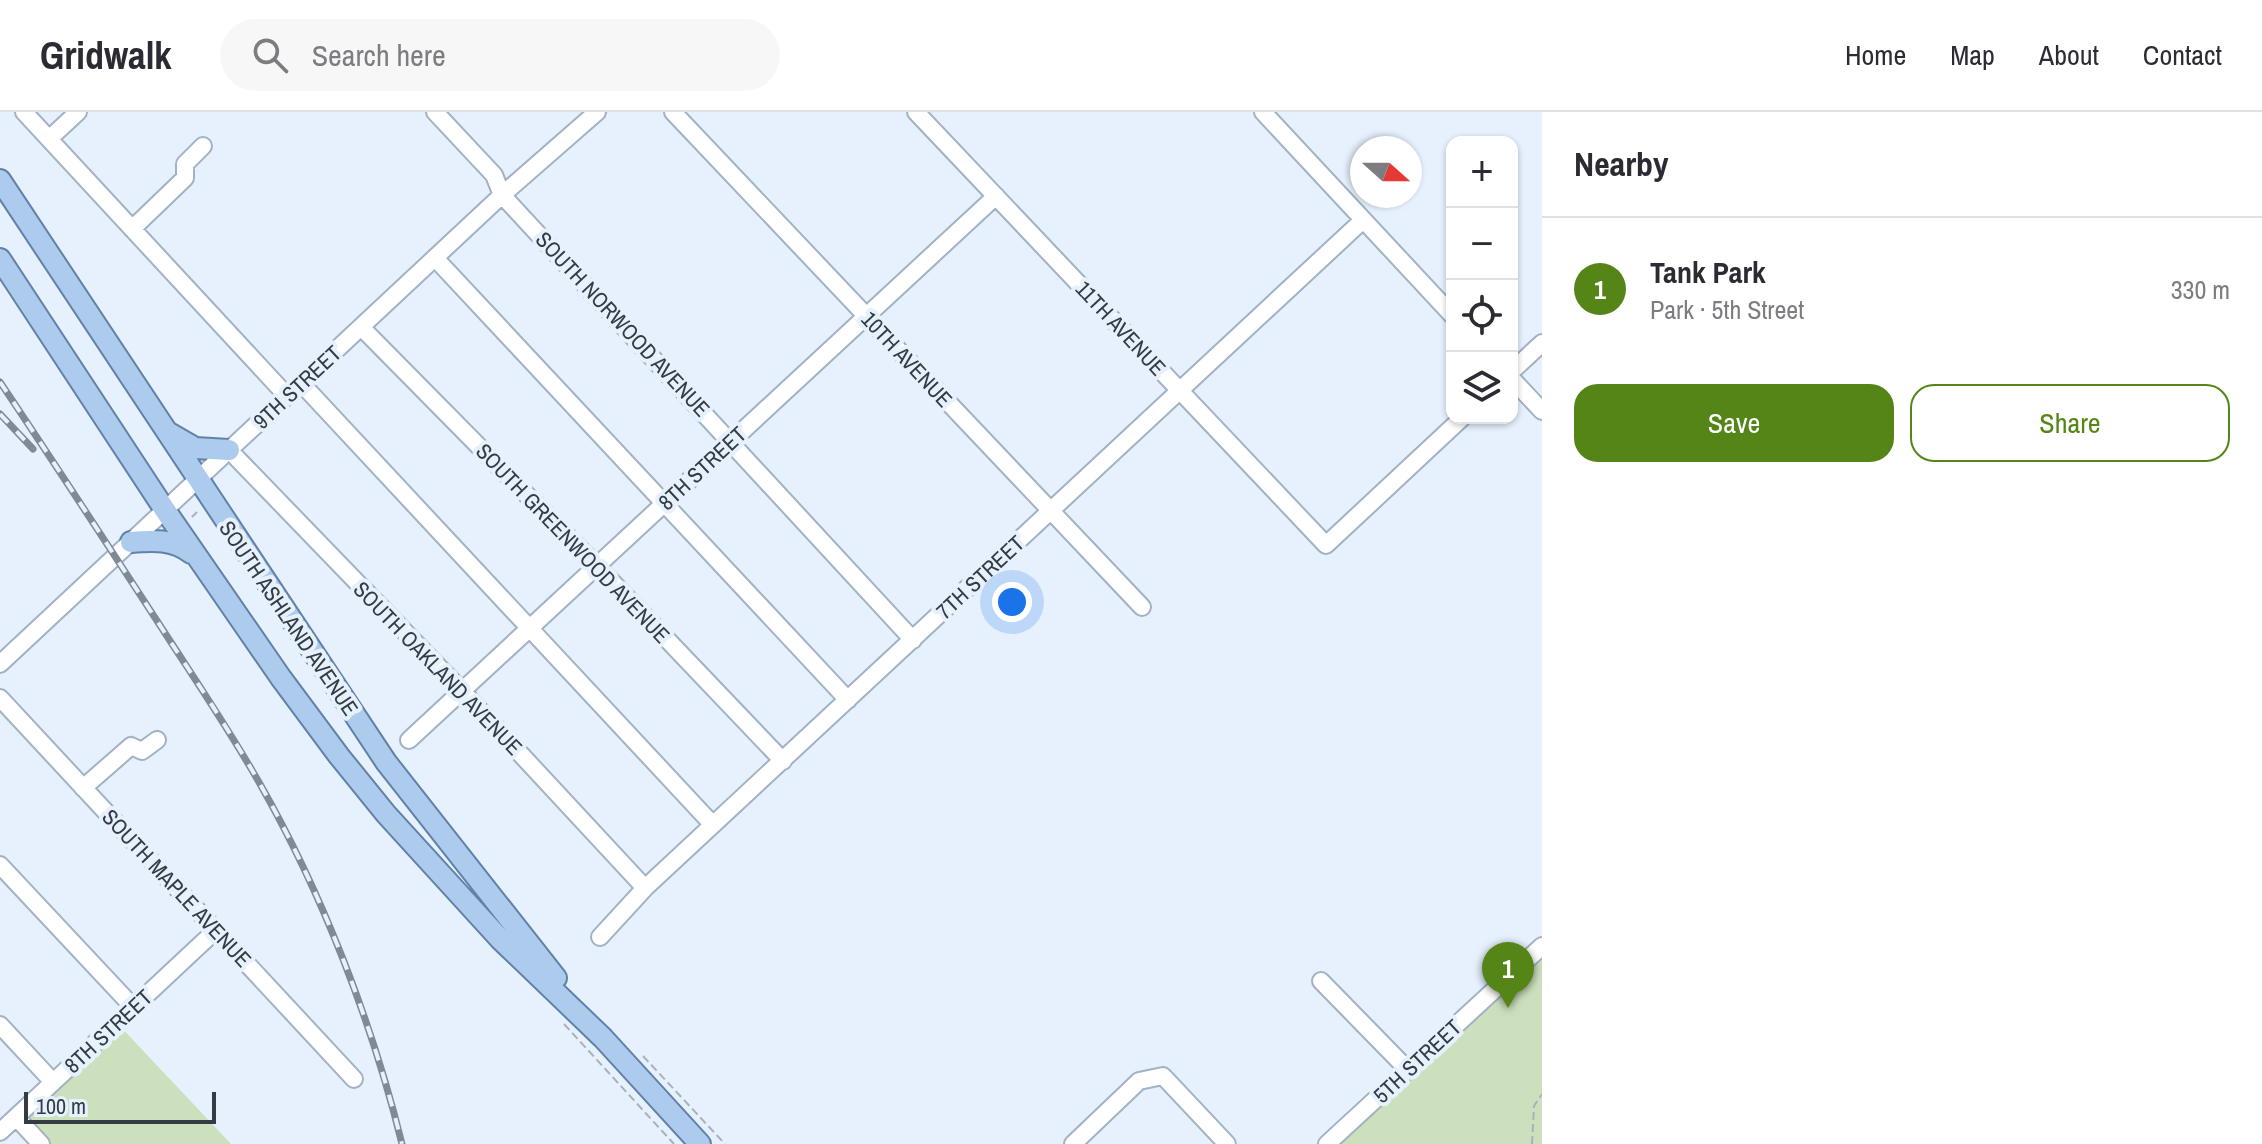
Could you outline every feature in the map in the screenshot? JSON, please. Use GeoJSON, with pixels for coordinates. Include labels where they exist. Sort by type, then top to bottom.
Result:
{"type":"FeatureCollection","features":[{"type":"Feature","properties":{"kind":"main road","name":"SOUTH ASHLAND AVENUE"},"geometry":{"type":"LineString","coordinates":[[0,180],[386,762],[596,1044]]}},
{"type":"Feature","properties":{"kind":"main road","name":"SOUTH ASHLAND AVENUE"},"geometry":{"type":"LineString","coordinates":[[0,259],[165,510],[281,678],[361,784],[596,1044],[700,1144]]}},
{"type":"Feature","properties":{"kind":"main road"},"geometry":{"type":"LineString","coordinates":[[164,430],[195,448],[229,450]]}},
{"type":"Feature","properties":{"kind":"main road"},"geometry":{"type":"LineString","coordinates":[[131,542],[155,540],[173,543],[201,562]]}},
{"type":"Feature","properties":{"kind":"main road"},"geometry":{"type":"LineString","coordinates":[[361,784],[386,762]]}},
{"type":"Feature","properties":{"kind":"street"},"geometry":{"type":"LineString","coordinates":[[24,112],[287,396]]}},
{"type":"Feature","properties":{"kind":"street"},"geometry":{"type":"LineString","coordinates":[[49,139],[78,112]]}},
{"type":"Feature","properties":{"kind":"street","name":"SOUTH NORWOOD AVENUE"},"geometry":{"type":"LineString","coordinates":[[435,112],[494,175],[502,195],[913,640]]}},
{"type":"Feature","properties":{"kind":"street","name":"10TH AVENUE"},"geometry":{"type":"LineString","coordinates":[[673,112],[1142,607]]}},
{"type":"Feature","properties":{"kind":"street","name":"11TH AVENUE"},"geometry":{"type":"LineString","coordinates":[[916,112],[1326,545],[1456,424]]}},
{"type":"Feature","properties":{"kind":"street"},"geometry":{"type":"LineString","coordinates":[[1263,112],[1446,309]]}},
{"type":"Feature","properties":{"kind":"street","name":"9TH STREET"},"geometry":{"type":"LineString","coordinates":[[0,664],[593,113]]}},
{"type":"Feature","properties":{"kind":"street"},"geometry":{"type":"LineString","coordinates":[[132,229],[185,178],[185,164],[203,146]]}},
{"type":"Feature","properties":{"kind":"street","name":"8TH STREET"},"geometry":{"type":"LineString","coordinates":[[409,740],[996,196]]}},
{"type":"Feature","properties":{"kind":"street","name":"7TH STREET"},"geometry":{"type":"LineString","coordinates":[[600,937],[645,888],[1363,220]]}},
{"type":"Feature","properties":{"kind":"street"},"geometry":{"type":"LineString","coordinates":[[435,258],[848,700]]}},
{"type":"Feature","properties":{"kind":"street","name":"SOUTH GREENWOOD AVENUE"},"geometry":{"type":"LineString","coordinates":[[361,327],[597,566],[783,761]]}},
{"type":"Feature","properties":{"kind":"street"},"geometry":{"type":"LineString","coordinates":[[1518,365],[1542,343]]}},
{"type":"Feature","properties":{"kind":"street"},"geometry":{"type":"LineString","coordinates":[[301,383],[713,825]]}},
{"type":"Feature","properties":{"kind":"street"},"geometry":{"type":"LineString","coordinates":[[1518,385],[1542,411]]}},
{"type":"Feature","properties":{"kind":"street","name":"SOUTH OAKLAND AVENUE"},"geometry":{"type":"LineString","coordinates":[[229,450],[462,691],[645,888]]}},
{"type":"Feature","properties":{"kind":"street","name":"SOUTH MAPLE AVENUE"},"geometry":{"type":"LineString","coordinates":[[0,698],[354,1079]]}},
{"type":"Feature","properties":{"kind":"street"},"geometry":{"type":"LineString","coordinates":[[83,788],[131,746],[142,751],[157,740]]}},
{"type":"Feature","properties":{"kind":"street"},"geometry":{"type":"LineString","coordinates":[[0,865],[133,1007]]}},
{"type":"Feature","properties":{"kind":"street","name":"8TH STREET"},"geometry":{"type":"LineString","coordinates":[[0,1132],[216,930]]}},
{"type":"Feature","properties":{"kind":"street","name":"5TH STREET"},"geometry":{"type":"LineString","coordinates":[[1327,1144],[1542,946]]}},
{"type":"Feature","properties":{"kind":"street"},"geometry":{"type":"LineString","coordinates":[[1321,981],[1408,1070]]}},
{"type":"Feature","properties":{"kind":"street"},"geometry":{"type":"LineString","coordinates":[[0,1025],[53,1082]]}},
{"type":"Feature","properties":{"kind":"street"},"geometry":{"type":"LineString","coordinates":[[1073,1144],[1139,1081],[1163,1076],[1227,1144]]}},
{"type":"Feature","properties":{"kind":"street"},"geometry":{"type":"LineString","coordinates":[[16,1117],[41,1144]]}},
{"type":"Feature","properties":{"kind":"path"},"geometry":{"type":"LineString","coordinates":[[192,517],[197,512]]}},
{"type":"Feature","properties":{"kind":"path"},"geometry":{"type":"LineString","coordinates":[[596,1044],[674,1144]]}},
{"type":"Feature","properties":{"kind":"path"},"geometry":{"type":"LineString","coordinates":[[635,1047],[725,1144]]}},
{"type":"Feature","properties":{"kind":"path"},"geometry":{"type":"LineString","coordinates":[[1532,1144],[1534,1106],[1542,1094]]}},
{"type":"Feature","properties":{"kind":"green space"},"geometry":{"type":"Polygon","coordinates":[[[1542,946],[1542,1144],[1327,1144],[1542,946]]]}},
{"type":"Feature","properties":{"kind":"green space"},"geometry":{"type":"Polygon","coordinates":[[[117,1023],[231,1144],[41,1144],[16,1117],[117,1023]]]}},
{"type":"Feature","properties":{"kind":"railway"},"geometry":{"type":"LineString","coordinates":[[0,382],[213,706],[283,826],[343,959],[376,1052],[402,1144]]}},
{"type":"Feature","properties":{"kind":"railway"},"geometry":{"type":"LineString","coordinates":[[0,414],[33,449]]}},
{"type":"Feature","properties":{"kind":"place","name":"Tank Park"},"geometry":{"type":"Point","coordinates":[1508,1008]}}]}
